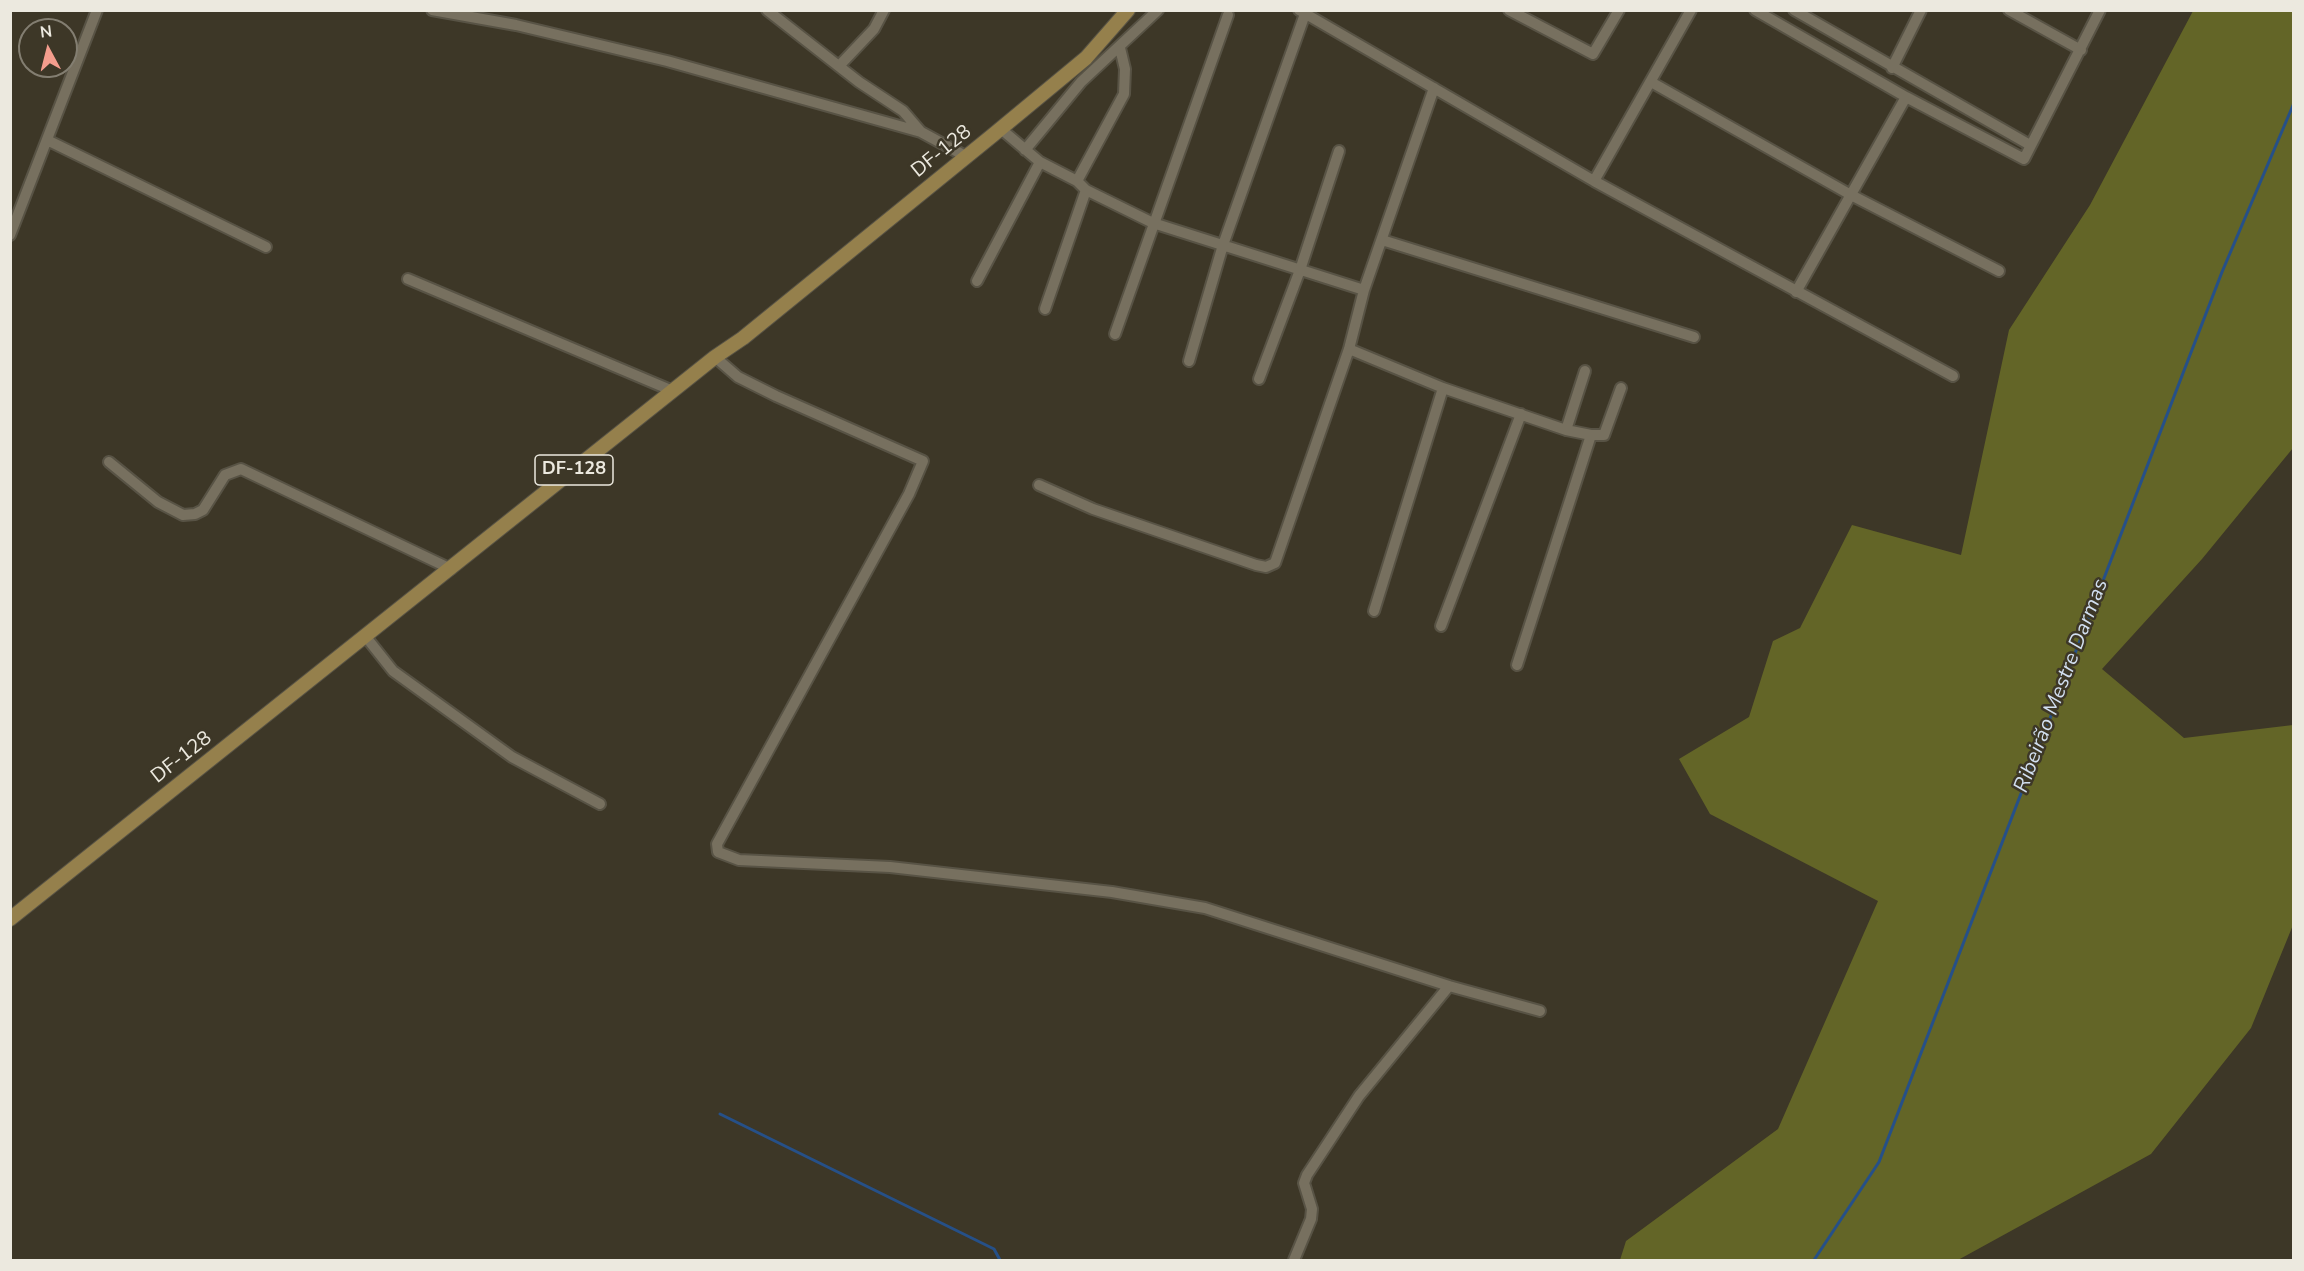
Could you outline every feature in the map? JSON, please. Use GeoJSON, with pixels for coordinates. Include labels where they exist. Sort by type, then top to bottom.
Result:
{"type":"FeatureCollection","features":[{"type":"Feature","properties":{"kind":"main road","name":"DF-128"},"geometry":{"type":"LineString","coordinates":[[10,919],[715,357],[743,338],[967,157],[1086,58],[1128,10]]}},
{"type":"Feature","properties":{"kind":"street"},"geometry":{"type":"LineString","coordinates":[[10,235],[96,10]]}},
{"type":"Feature","properties":{"kind":"street"},"geometry":{"type":"LineString","coordinates":[[432,10],[516,25],[667,61],[921,132],[967,157]]}},
{"type":"Feature","properties":{"kind":"street"},"geometry":{"type":"LineString","coordinates":[[767,10],[839,66],[903,111],[921,132]]}},
{"type":"Feature","properties":{"kind":"street"},"geometry":{"type":"LineString","coordinates":[[839,66],[874,29],[884,10]]}},
{"type":"Feature","properties":{"kind":"street"},"geometry":{"type":"LineString","coordinates":[[1025,150],[1081,82],[1120,48],[1158,10]]}},
{"type":"Feature","properties":{"kind":"street"},"geometry":{"type":"LineString","coordinates":[[1509,10],[1593,54],[1619,10]]}},
{"type":"Feature","properties":{"kind":"street"},"geometry":{"type":"LineString","coordinates":[[1594,181],[1691,10]]}},
{"type":"Feature","properties":{"kind":"street"},"geometry":{"type":"LineString","coordinates":[[1755,10],[1906,97],[2024,159],[2100,10]]}},
{"type":"Feature","properties":{"kind":"street"},"geometry":{"type":"LineString","coordinates":[[1794,10],[2030,145]]}},
{"type":"Feature","properties":{"kind":"street"},"geometry":{"type":"LineString","coordinates":[[1892,68],[1921,10]]}},
{"type":"Feature","properties":{"kind":"street"},"geometry":{"type":"LineString","coordinates":[[2009,10],[2080,50]]}},
{"type":"Feature","properties":{"kind":"street"},"geometry":{"type":"LineString","coordinates":[[1189,361],[1223,245],[1302,12],[1594,181],[1953,376]]}},
{"type":"Feature","properties":{"kind":"street"},"geometry":{"type":"LineString","coordinates":[[1115,334],[1228,15]]}},
{"type":"Feature","properties":{"kind":"street"},"geometry":{"type":"LineString","coordinates":[[1077,181],[1124,94],[1125,69],[1120,48]]}},
{"type":"Feature","properties":{"kind":"street"},"geometry":{"type":"LineString","coordinates":[[1651,82],[1851,195],[1999,271]]}},
{"type":"Feature","properties":{"kind":"street"},"geometry":{"type":"LineString","coordinates":[[1039,485],[1093,509],[1266,567],[1275,562],[1349,349],[1364,290],[1434,88]]}},
{"type":"Feature","properties":{"kind":"street"},"geometry":{"type":"LineString","coordinates":[[1796,292],[1906,97]]}},
{"type":"Feature","properties":{"kind":"street"},"geometry":{"type":"LineString","coordinates":[[1001,129],[1040,162],[1077,181],[1086,190],[1153,223],[1364,290]]}},
{"type":"Feature","properties":{"kind":"street"},"geometry":{"type":"LineString","coordinates":[[47,140],[266,247]]}},
{"type":"Feature","properties":{"kind":"street"},"geometry":{"type":"LineString","coordinates":[[1259,379],[1300,270],[1339,151]]}},
{"type":"Feature","properties":{"kind":"street"},"geometry":{"type":"LineString","coordinates":[[977,281],[1040,162]]}},
{"type":"Feature","properties":{"kind":"street"},"geometry":{"type":"LineString","coordinates":[[1045,309],[1086,190]]}},
{"type":"Feature","properties":{"kind":"street"},"geometry":{"type":"LineString","coordinates":[[1382,240],[1694,337]]}},
{"type":"Feature","properties":{"kind":"street"},"geometry":{"type":"LineString","coordinates":[[408,279],[673,391]]}},
{"type":"Feature","properties":{"kind":"street"},"geometry":{"type":"LineString","coordinates":[[1349,349],[1443,388],[1566,430],[1591,435],[1605,435],[1621,388]]}},
{"type":"Feature","properties":{"kind":"street"},"geometry":{"type":"LineString","coordinates":[[715,357],[738,376],[776,396],[923,461],[909,494],[717,844],[718,852],[739,860],[890,867],[1112,892],[1205,908],[1449,986],[1540,1011]]}},
{"type":"Feature","properties":{"kind":"street"},"geometry":{"type":"LineString","coordinates":[[1566,430],[1585,370]]}},
{"type":"Feature","properties":{"kind":"street"},"geometry":{"type":"LineString","coordinates":[[1374,611],[1443,388]]}},
{"type":"Feature","properties":{"kind":"street"},"geometry":{"type":"LineString","coordinates":[[1441,626],[1521,414]]}},
{"type":"Feature","properties":{"kind":"street"},"geometry":{"type":"LineString","coordinates":[[1516,665],[1591,435]]}},
{"type":"Feature","properties":{"kind":"street"},"geometry":{"type":"LineString","coordinates":[[109,462],[158,502],[183,515],[195,514],[203,510],[225,475],[241,470],[451,569]]}},
{"type":"Feature","properties":{"kind":"street"},"geometry":{"type":"LineString","coordinates":[[366,637],[393,671],[512,757],[600,804]]}},
{"type":"Feature","properties":{"kind":"street"},"geometry":{"type":"LineString","coordinates":[[1293,1260],[1311,1219],[1312,1209],[1304,1183],[1307,1175],[1359,1096],[1449,986]]}},
{"type":"Feature","properties":{"kind":"shaded area"},"geometry":{"type":"Polygon","coordinates":[[[2193,11],[2293,11],[2293,448],[2202,559],[2102,669],[2184,738],[2293,725],[2293,925],[2251,1028],[2151,1154],[1958,1260],[1620,1260],[1626,1241],[1778,1129],[1878,901],[1710,814],[1679,759],[1749,717],[1773,641],[1800,628],[1852,525],[1961,555],[2009,330],[2090,205],[2193,11]]]}},
{"type":"Feature","properties":{"kind":"waterway","name":"Ribeirão Mestre Darmas"},"geometry":{"type":"LineString","coordinates":[[1814,1260],[1879,1162],[2222,272],[2294,103]]}},
{"type":"Feature","properties":{"kind":"waterway"},"geometry":{"type":"LineString","coordinates":[[720,1114],[994,1249],[1000,1260]]}}]}
